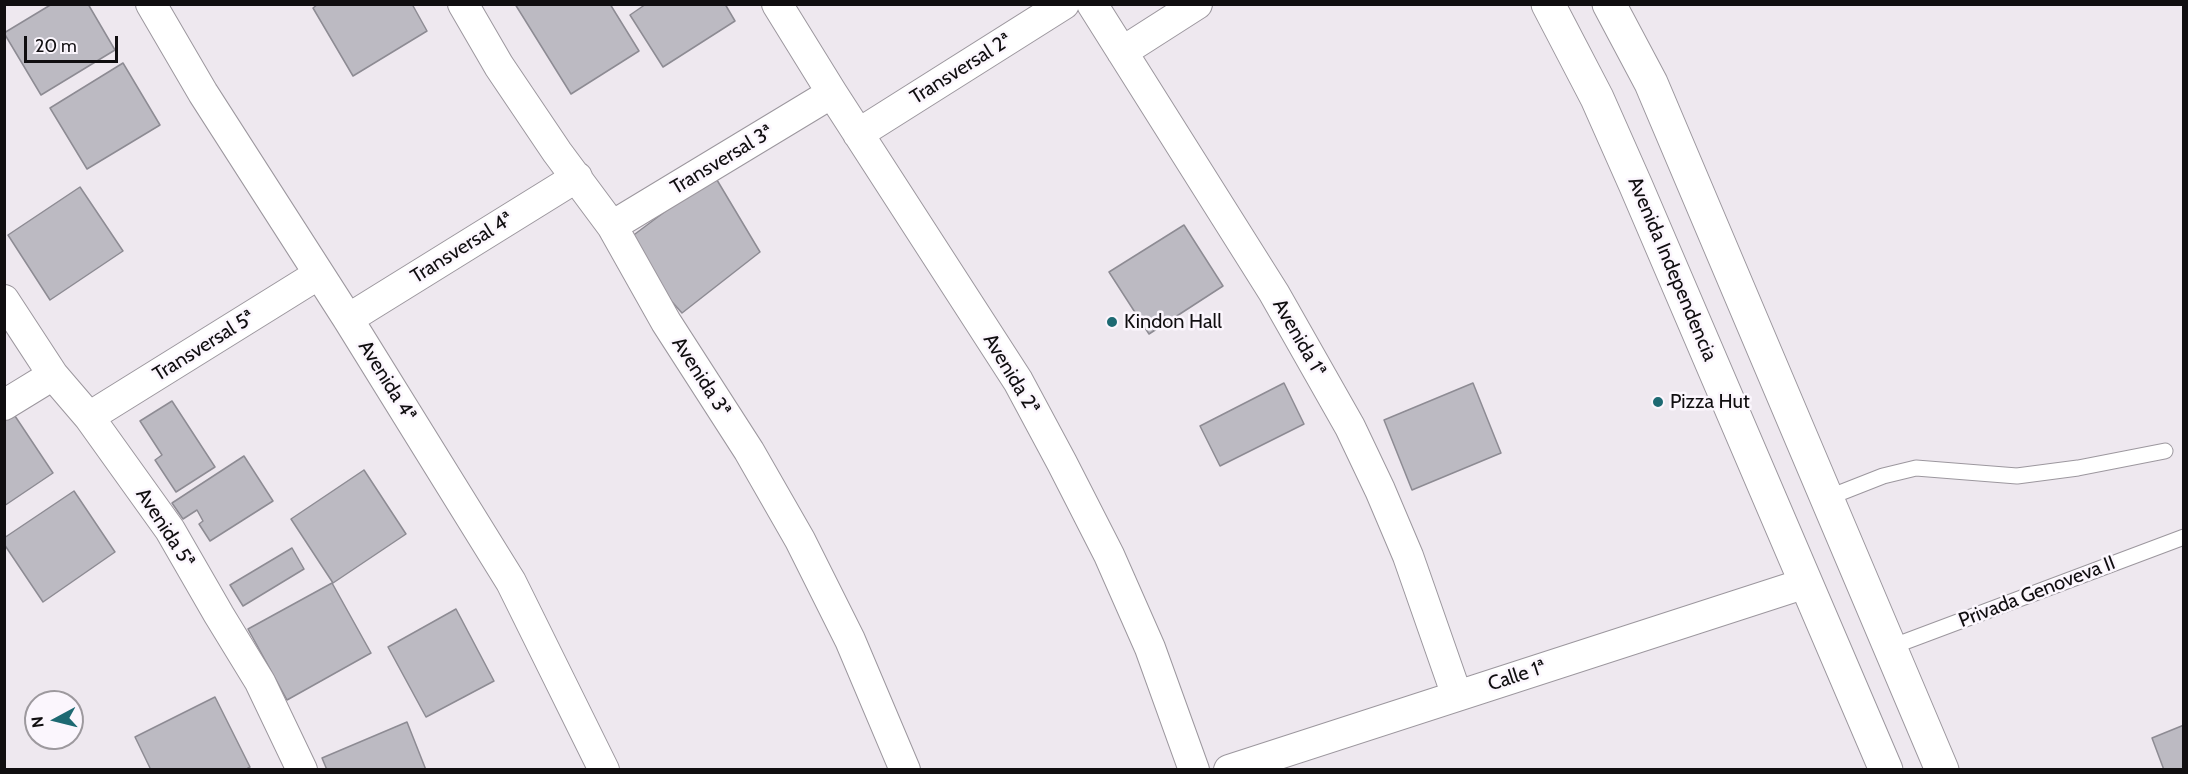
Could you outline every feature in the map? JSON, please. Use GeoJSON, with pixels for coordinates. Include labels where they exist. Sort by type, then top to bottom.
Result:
{"type":"FeatureCollection","features":[{"type":"Feature","properties":{"kind":"main road","name":"Avenida Independencia"},"geometry":{"type":"LineString","coordinates":[[1548,4],[1597,98],[1619,147],[1886,770]]}},
{"type":"Feature","properties":{"kind":"main road"},"geometry":{"type":"LineString","coordinates":[[1609,4],[1651,83],[1942,770]]}},
{"type":"Feature","properties":{"kind":"street","name":"Avenida 4ª"},"geometry":{"type":"LineString","coordinates":[[151,4],[202,93],[348,319],[511,582],[603,770]]}},
{"type":"Feature","properties":{"kind":"street","name":"Avenida 3ª"},"geometry":{"type":"LineString","coordinates":[[463,4],[506,76],[557,152],[612,226],[666,322],[749,452],[801,540],[850,640],[905,770]]}},
{"type":"Feature","properties":{"kind":"street","name":"Avenida 2ª"},"geometry":{"type":"LineString","coordinates":[[777,4],[1018,381],[1109,555],[1150,648],[1194,770]]}},
{"type":"Feature","properties":{"kind":"street","name":"Transversal 2ª"},"geometry":{"type":"LineString","coordinates":[[858,134],[1064,4]]}},
{"type":"Feature","properties":{"kind":"street","name":"Avenida 1ª"},"geometry":{"type":"LineString","coordinates":[[1092,4],[1274,293],[1350,427],[1408,556],[1457,696]]}},
{"type":"Feature","properties":{"kind":"street"},"geometry":{"type":"LineString","coordinates":[[1122,52],[1197,4]]}},
{"type":"Feature","properties":{"kind":"street","name":"Transversal 3ª"},"geometry":{"type":"LineString","coordinates":[[612,226],[832,93]]}},
{"type":"Feature","properties":{"kind":"street","name":"Transversal 4ª"},"geometry":{"type":"LineString","coordinates":[[348,319],[577,177]]}},
{"type":"Feature","properties":{"kind":"street","name":"Transversal 5ª"},"geometry":{"type":"LineString","coordinates":[[89,417],[319,274]]}},
{"type":"Feature","properties":{"kind":"street","name":"Avenida 5ª"},"geometry":{"type":"LineString","coordinates":[[4,300],[53,375],[89,417],[170,530],[260,682],[302,770]]}},
{"type":"Feature","properties":{"kind":"street"},"geometry":{"type":"LineString","coordinates":[[4,405],[53,375]]}},
{"type":"Feature","properties":{"kind":"street","name":"Calle 1ª"},"geometry":{"type":"LineString","coordinates":[[1229,770],[1806,583]]}},
{"type":"Feature","properties":{"kind":"lane"},"geometry":{"type":"LineString","coordinates":[[1827,498],[1883,476],[1916,468],[2017,476],[2078,468],[2165,451]]}},
{"type":"Feature","properties":{"kind":"lane","name":"Privada Genoveva II"},"geometry":{"type":"LineString","coordinates":[[1891,647],[2184,537]]}},
{"type":"Feature","properties":{"kind":"building"},"geometry":{"type":"Polygon","coordinates":[[[52,4],[88,4],[115,50],[41,95],[4,33],[52,4]]]}},
{"type":"Feature","properties":{"kind":"building"},"geometry":{"type":"Polygon","coordinates":[[[318,4],[412,4],[427,31],[353,76],[313,8],[318,4]]]}},
{"type":"Feature","properties":{"kind":"building"},"geometry":{"type":"Polygon","coordinates":[[[515,4],[610,4],[639,51],[571,94],[515,4]]]}},
{"type":"Feature","properties":{"kind":"building"},"geometry":{"type":"Polygon","coordinates":[[[646,4],[725,4],[735,21],[663,67],[630,15],[646,4]]]}},
{"type":"Feature","properties":{"kind":"building"},"geometry":{"type":"Polygon","coordinates":[[[123,63],[160,125],[87,169],[50,108],[123,63]]]}},
{"type":"Feature","properties":{"kind":"building"},"geometry":{"type":"Polygon","coordinates":[[[714,175],[760,252],[682,313],[657,285],[631,237],[714,175]]]}},
{"type":"Feature","properties":{"kind":"building"},"geometry":{"type":"Polygon","coordinates":[[[80,187],[123,251],[50,300],[8,235],[80,187]]]}},
{"type":"Feature","properties":{"kind":"building"},"geometry":{"type":"Polygon","coordinates":[[[1184,225],[1223,286],[1149,334],[1109,272],[1184,225]]]}},
{"type":"Feature","properties":{"kind":"building"},"geometry":{"type":"Polygon","coordinates":[[[1284,383],[1304,424],[1220,466],[1200,426],[1284,383]]]}},
{"type":"Feature","properties":{"kind":"building"},"geometry":{"type":"Polygon","coordinates":[[[1473,383],[1501,453],[1412,490],[1384,420],[1473,383]]]}},
{"type":"Feature","properties":{"kind":"building"},"geometry":{"type":"Polygon","coordinates":[[[172,401],[215,467],[176,492],[155,460],[162,455],[140,421],[172,401]]]}},
{"type":"Feature","properties":{"kind":"building"},"geometry":{"type":"Polygon","coordinates":[[[11,410],[53,473],[4,506],[4,415],[11,410]]]}},
{"type":"Feature","properties":{"kind":"building"},"geometry":{"type":"Polygon","coordinates":[[[244,456],[273,501],[210,541],[199,524],[203,521],[197,510],[183,519],[172,503],[244,456]]]}},
{"type":"Feature","properties":{"kind":"building"},"geometry":{"type":"Polygon","coordinates":[[[364,470],[406,534],[333,583],[291,519],[364,470]]]}},
{"type":"Feature","properties":{"kind":"building"},"geometry":{"type":"Polygon","coordinates":[[[74,491],[115,552],[43,602],[4,544],[4,538],[74,491]]]}},
{"type":"Feature","properties":{"kind":"building"},"geometry":{"type":"Polygon","coordinates":[[[292,548],[304,569],[243,606],[230,585],[292,548]]]}},
{"type":"Feature","properties":{"kind":"building"},"geometry":{"type":"Polygon","coordinates":[[[332,583],[371,653],[287,700],[248,629],[332,583]]]}},
{"type":"Feature","properties":{"kind":"building"},"geometry":{"type":"Polygon","coordinates":[[[456,609],[494,681],[426,717],[388,647],[456,609]]]}},
{"type":"Feature","properties":{"kind":"building"},"geometry":{"type":"Polygon","coordinates":[[[215,697],[250,767],[245,770],[151,770],[135,737],[215,697]]]}},
{"type":"Feature","properties":{"kind":"building"},"geometry":{"type":"Polygon","coordinates":[[[407,722],[426,770],[327,770],[322,758],[407,722]]]}},
{"type":"Feature","properties":{"kind":"building"},"geometry":{"type":"Polygon","coordinates":[[[2184,725],[2184,770],[2164,770],[2152,738],[2184,725]]]}},
{"type":"Feature","properties":{"kind":"place","name":"Kindon Hall"},"geometry":{"type":"Point","coordinates":[1112,322]}},
{"type":"Feature","properties":{"kind":"place","name":"Pizza Hut"},"geometry":{"type":"Point","coordinates":[1658,402]}}]}
